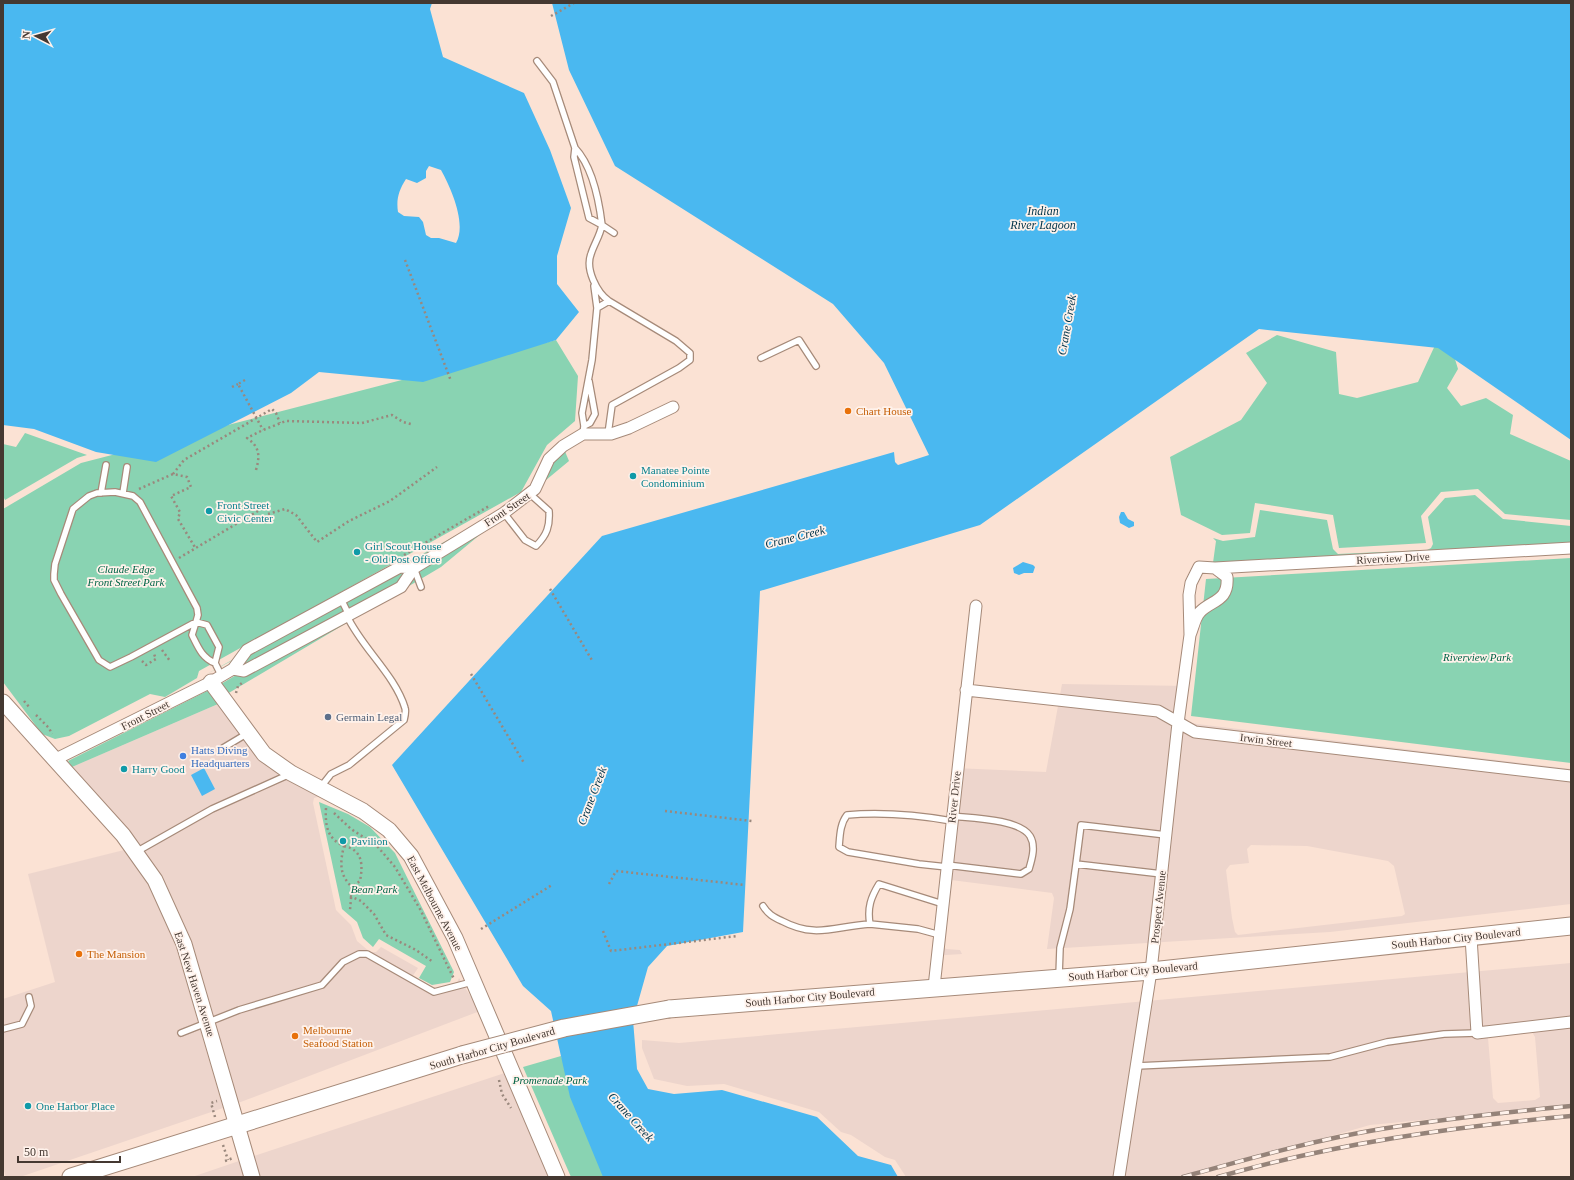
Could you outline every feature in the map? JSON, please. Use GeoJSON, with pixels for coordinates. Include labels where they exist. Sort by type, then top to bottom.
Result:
{"type":"FeatureCollection","features":[{"type":"Feature","properties":{"kind":"main road","name":"South Harbor City Boulevard"},"geometry":{"type":"LineString","coordinates":[[71,1177],[462,1055],[564,1028],[669,1009],[1151,970],[1571,926]]}},
{"type":"Feature","properties":{"kind":"street"},"geometry":{"type":"LineString","coordinates":[[584,430],[608,434],[629,428],[673,407]]}},
{"type":"Feature","properties":{"kind":"street","name":"Front Street"},"geometry":{"type":"LineString","coordinates":[[233,669],[244,671],[401,587],[414,568],[504,513],[535,490],[549,460],[563,446],[584,430]]}},
{"type":"Feature","properties":{"kind":"street","name":"Riverview Drive"},"geometry":{"type":"LineString","coordinates":[[1215,568],[1571,548]]}},
{"type":"Feature","properties":{"kind":"street","name":"Front Street"},"geometry":{"type":"LineString","coordinates":[[56,759],[233,669],[247,650],[400,567],[414,568]]}},
{"type":"Feature","properties":{"kind":"street","name":"Prospect Avenue"},"geometry":{"type":"LineString","coordinates":[[1119,1177],[1151,970],[1178,723],[1190,635],[1189,595],[1191,583],[1199,567],[1215,568],[1226,577],[1222,597],[1199,613],[1190,635]]}},
{"type":"Feature","properties":{"kind":"street","name":"River Drive"},"geometry":{"type":"LineString","coordinates":[[934,987],[976,606]]}},
{"type":"Feature","properties":{"kind":"street","name":"East Melbourne Avenue"},"geometry":{"type":"LineString","coordinates":[[216,678],[248,733],[264,754],[291,773],[363,810],[384,826],[411,856],[456,938],[557,1177]]}},
{"type":"Feature","properties":{"kind":"street","name":"Irwin Street"},"geometry":{"type":"LineString","coordinates":[[966,690],[1158,711],[1195,732],[1571,776]]}},
{"type":"Feature","properties":{"kind":"street","name":"East New Haven Avenue"},"geometry":{"type":"LineString","coordinates":[[3,702],[123,835],[155,880],[184,944],[252,1177]]}},
{"type":"Feature","properties":{"kind":"street"},"geometry":{"type":"LineString","coordinates":[[1471,937],[1477,1033],[1571,1022]]}},
{"type":"Feature","properties":{"kind":"lane"},"geometry":{"type":"LineString","coordinates":[[537,61],[553,82],[575,148],[574,158],[589,218],[614,233]]}},
{"type":"Feature","properties":{"kind":"lane"},"geometry":{"type":"LineString","coordinates":[[575,148],[582,155],[588,170],[600,208],[602,225],[600,236],[590,255],[597,308],[589,381],[584,396],[582,413],[584,430]]}},
{"type":"Feature","properties":{"kind":"lane"},"geometry":{"type":"LineString","coordinates":[[594,284],[601,296],[676,341],[690,353],[690,360],[679,368],[618,401],[612,406],[608,434]]}},
{"type":"Feature","properties":{"kind":"lane"},"geometry":{"type":"LineString","coordinates":[[597,308],[609,301]]}},
{"type":"Feature","properties":{"kind":"lane"},"geometry":{"type":"LineString","coordinates":[[761,358],[799,340],[816,366]]}},
{"type":"Feature","properties":{"kind":"lane"},"geometry":{"type":"LineString","coordinates":[[584,430],[596,414],[589,381]]}},
{"type":"Feature","properties":{"kind":"lane"},"geometry":{"type":"LineString","coordinates":[[100,493],[106,465]]}},
{"type":"Feature","properties":{"kind":"lane"},"geometry":{"type":"LineString","coordinates":[[123,494],[127,467]]}},
{"type":"Feature","properties":{"kind":"lane"},"geometry":{"type":"LineString","coordinates":[[215,663],[202,655],[192,635],[196,622],[198,615],[197,608],[140,502],[133,496],[123,494],[100,493],[83,499],[73,509],[55,564],[54,580],[99,660],[110,667],[196,622],[207,625],[219,647],[215,663],[216,678]]}},
{"type":"Feature","properties":{"kind":"lane"},"geometry":{"type":"LineString","coordinates":[[504,513],[525,540],[536,546],[546,536],[550,522],[549,511],[530,494]]}},
{"type":"Feature","properties":{"kind":"lane"},"geometry":{"type":"LineString","coordinates":[[414,568],[421,587]]}},
{"type":"Feature","properties":{"kind":"lane"},"geometry":{"type":"LineString","coordinates":[[319,788],[331,774],[349,765],[404,720],[406,709],[394,685],[354,631],[341,599]]}},
{"type":"Feature","properties":{"kind":"lane"},"geometry":{"type":"LineString","coordinates":[[223,748],[248,733]]}},
{"type":"Feature","properties":{"kind":"lane"},"geometry":{"type":"LineString","coordinates":[[135,852],[212,809],[291,773]]}},
{"type":"Feature","properties":{"kind":"lane"},"geometry":{"type":"LineString","coordinates":[[874,812],[952,819],[1004,822],[1024,829],[1031,836],[1033,851],[1029,869],[1021,874],[919,864],[848,852],[839,847],[840,829],[843,820],[847,815],[874,812]]}},
{"type":"Feature","properties":{"kind":"lane"},"geometry":{"type":"LineString","coordinates":[[1058,978],[1060,948],[1070,909],[1081,825],[1166,835]]}},
{"type":"Feature","properties":{"kind":"lane"},"geometry":{"type":"LineString","coordinates":[[1076,864],[1162,874]]}},
{"type":"Feature","properties":{"kind":"lane"},"geometry":{"type":"LineString","coordinates":[[870,924],[868,914],[871,898],[879,884],[943,904]]}},
{"type":"Feature","properties":{"kind":"lane"},"geometry":{"type":"LineString","coordinates":[[763,906],[768,914],[790,925],[809,931],[830,930],[870,924],[918,929],[940,935]]}},
{"type":"Feature","properties":{"kind":"lane"},"geometry":{"type":"LineString","coordinates":[[181,1034],[207,1022],[322,984],[343,962],[359,954],[372,956],[428,990],[434,992],[474,982]]}},
{"type":"Feature","properties":{"kind":"lane"},"geometry":{"type":"LineString","coordinates":[[3,1029],[22,1024],[31,1006],[29,997]]}},
{"type":"Feature","properties":{"kind":"lane"},"geometry":{"type":"LineString","coordinates":[[1137,1066],[1330,1057],[1387,1042],[1444,1034],[1477,1033]]}},
{"type":"Feature","properties":{"kind":"path"},"geometry":{"type":"LineString","coordinates":[[551,16],[574,3]]}},
{"type":"Feature","properties":{"kind":"path"},"geometry":{"type":"LineString","coordinates":[[405,260],[451,381]]}},
{"type":"Feature","properties":{"kind":"path"},"geometry":{"type":"LineString","coordinates":[[232,387],[245,380]]}},
{"type":"Feature","properties":{"kind":"path"},"geometry":{"type":"LineString","coordinates":[[238,384],[263,430]]}},
{"type":"Feature","properties":{"kind":"path"},"geometry":{"type":"LineString","coordinates":[[140,488],[173,474],[184,460],[272,409],[276,412],[280,423]]}},
{"type":"Feature","properties":{"kind":"path"},"geometry":{"type":"LineString","coordinates":[[256,470],[259,452],[255,444],[247,438],[280,423],[302,421],[362,423],[392,415],[403,422],[411,424]]}},
{"type":"Feature","properties":{"kind":"path"},"geometry":{"type":"LineString","coordinates":[[268,514],[286,509],[296,515],[317,542],[349,521],[390,501],[438,467]]}},
{"type":"Feature","properties":{"kind":"path"},"geometry":{"type":"LineString","coordinates":[[173,474],[187,477],[191,487],[171,496],[180,512],[178,519],[196,549]]}},
{"type":"Feature","properties":{"kind":"path"},"geometry":{"type":"LineString","coordinates":[[179,558],[258,512]]}},
{"type":"Feature","properties":{"kind":"path"},"geometry":{"type":"LineString","coordinates":[[550,589],[593,662]]}},
{"type":"Feature","properties":{"kind":"path"},"geometry":{"type":"LineString","coordinates":[[161,648],[170,661]]}},
{"type":"Feature","properties":{"kind":"path"},"geometry":{"type":"LineString","coordinates":[[141,659],[146,665],[156,659],[153,652]]}},
{"type":"Feature","properties":{"kind":"path"},"geometry":{"type":"LineString","coordinates":[[471,674],[524,763]]}},
{"type":"Feature","properties":{"kind":"path"},"geometry":{"type":"LineString","coordinates":[[236,700],[238,686],[248,679]]}},
{"type":"Feature","properties":{"kind":"path"},"geometry":{"type":"LineString","coordinates":[[24,701],[49,728],[53,738]]}},
{"type":"Feature","properties":{"kind":"path"},"geometry":{"type":"LineString","coordinates":[[320,804],[333,811],[351,829],[377,846],[387,855],[410,890],[458,986]]}},
{"type":"Feature","properties":{"kind":"path"},"geometry":{"type":"LineString","coordinates":[[326,808],[326,830],[336,843],[356,851],[362,863],[360,881],[352,887],[350,896],[350,910]]}},
{"type":"Feature","properties":{"kind":"path"},"geometry":{"type":"LineString","coordinates":[[666,811],[752,821]]}},
{"type":"Feature","properties":{"kind":"path"},"geometry":{"type":"LineString","coordinates":[[344,846],[340,868],[346,881],[352,887]]}},
{"type":"Feature","properties":{"kind":"path"},"geometry":{"type":"LineString","coordinates":[[609,884],[616,871],[746,885]]}},
{"type":"Feature","properties":{"kind":"path"},"geometry":{"type":"LineString","coordinates":[[481,929],[552,885]]}},
{"type":"Feature","properties":{"kind":"path"},"geometry":{"type":"LineString","coordinates":[[350,896],[361,900],[374,914],[386,935],[416,950],[433,962]]}},
{"type":"Feature","properties":{"kind":"path"},"geometry":{"type":"LineString","coordinates":[[603,931],[611,951],[737,936]]}},
{"type":"Feature","properties":{"kind":"path"},"geometry":{"type":"LineString","coordinates":[[497,1074],[502,1094],[511,1108]]}},
{"type":"Feature","properties":{"kind":"shaded area"},"geometry":{"type":"Polygon","coordinates":[[[1062,684],[1188,686],[1185,717],[1188,722],[1197,724],[1571,769],[1571,904],[1330,932],[1047,949],[1054,898],[1052,893],[951,880],[947,882],[942,945],[946,949],[960,950],[962,954],[931,956],[954,768],[1046,772],[1062,684]],[[1251,845],[1247,849],[1249,863],[1230,865],[1226,870],[1232,918],[1235,932],[1238,935],[1402,916],[1405,914],[1394,866],[1388,861],[1307,846],[1251,845]]]}},
{"type":"Feature","properties":{"kind":"shaded area"},"geometry":{"type":"Polygon","coordinates":[[[225,701],[269,768],[321,796],[314,798],[313,803],[336,910],[351,925],[357,941],[370,952],[376,952],[381,947],[418,968],[412,977],[433,991],[456,986],[459,978],[480,1011],[238,1103],[192,942],[163,878],[129,831],[72,767],[225,701]]]}},
{"type":"Feature","properties":{"kind":"shaded area"},"geometry":{"type":"Polygon","coordinates":[[[124,850],[148,883],[176,946],[223,1108],[20,1177],[6,1177],[3,1168],[3,999],[55,982],[28,874],[124,850]]]}},
{"type":"Feature","properties":{"kind":"shaded area"},"geometry":{"type":"Polygon","coordinates":[[[1571,963],[1571,1106],[1370,1125],[1188,1177],[906,1177],[895,1160],[885,1157],[851,1135],[841,1132],[819,1112],[724,1084],[687,1086],[654,1079],[642,1048],[642,1040],[679,1043],[1571,963]],[[1528,1031],[1491,1035],[1488,1038],[1493,1098],[1498,1103],[1535,1100],[1540,1097],[1535,1037],[1532,1032],[1528,1031]]]}},
{"type":"Feature","properties":{"kind":"shaded area"},"geometry":{"type":"Polygon","coordinates":[[[517,1069],[564,1177],[260,1177],[254,1156],[517,1069]]]}},
{"type":"Feature","properties":{"kind":"shaded area"},"geometry":{"type":"Polygon","coordinates":[[[239,1161],[244,1177],[192,1177],[239,1161]]]}},
{"type":"Feature","properties":{"kind":"green space"},"geometry":{"type":"Polygon","coordinates":[[[1277,335],[1336,352],[1339,394],[1357,398],[1418,382],[1437,341],[1451,346],[1458,369],[1447,388],[1461,406],[1486,398],[1513,415],[1510,434],[1571,461],[1571,520],[1505,514],[1478,489],[1441,492],[1421,516],[1426,543],[1339,548],[1333,515],[1255,503],[1250,533],[1222,535],[1181,515],[1170,457],[1241,420],[1267,383],[1246,353],[1277,335]]]}},
{"type":"Feature","properties":{"kind":"green space","name":"Claude Edge Front Street Park"},"geometry":{"type":"Polygon","coordinates":[[[556,340],[578,376],[575,421],[547,445],[521,492],[199,671],[197,678],[165,697],[150,694],[69,736],[55,739],[42,734],[3,682],[3,509],[81,463],[556,340]]]}},
{"type":"Feature","properties":{"kind":"green space"},"geometry":{"type":"Polygon","coordinates":[[[25,433],[87,455],[77,458],[5,500],[3,496],[3,444],[16,447],[25,433]]]}},
{"type":"Feature","properties":{"kind":"green space"},"geometry":{"type":"Polygon","coordinates":[[[561,442],[569,461],[441,567],[222,697],[225,701],[72,767],[68,761],[221,684],[243,671],[235,659],[205,675],[525,497],[561,442]]]}},
{"type":"Feature","properties":{"kind":"green space"},"geometry":{"type":"Polygon","coordinates":[[[1475,495],[1503,519],[1571,526],[1571,544],[1212,570],[1216,541],[1213,538],[1223,541],[1255,537],[1260,510],[1327,520],[1333,549],[1338,554],[1427,550],[1431,548],[1433,544],[1428,517],[1445,498],[1475,495]]]}},
{"type":"Feature","properties":{"kind":"green space","name":"Riverview Park"},"geometry":{"type":"Polygon","coordinates":[[[1571,558],[1571,763],[1191,716],[1206,579],[1571,558]]]}},
{"type":"Feature","properties":{"kind":"green space","name":"Bean Park"},"geometry":{"type":"Polygon","coordinates":[[[319,802],[348,814],[370,827],[395,853],[454,972],[450,982],[432,985],[419,978],[426,966],[379,939],[373,947],[363,938],[357,922],[342,909],[319,802]]]}},
{"type":"Feature","properties":{"kind":"green space","name":"Promenade Park"},"geometry":{"type":"Polygon","coordinates":[[[561,1056],[608,1177],[571,1177],[523,1067],[561,1056]]]}},
{"type":"Feature","properties":{"kind":"water"},"geometry":{"type":"Polygon","coordinates":[[[3,3],[432,3],[430,9],[443,57],[524,93],[550,150],[571,208],[557,256],[557,284],[579,312],[556,340],[423,382],[319,372],[291,393],[156,462],[96,452],[34,429],[3,425],[3,3]],[[429,166],[426,171],[426,178],[417,183],[406,179],[397,203],[398,212],[404,216],[419,217],[423,222],[426,235],[431,238],[439,238],[456,243],[460,226],[459,216],[453,196],[441,170],[429,166]]]}},
{"type":"Feature","properties":{"kind":"water","name":"Indian River Lagoon"},"geometry":{"type":"Polygon","coordinates":[[[552,3],[1571,3],[1571,440],[1438,348],[1259,329],[980,525],[760,591],[743,932],[667,946],[648,967],[633,1020],[637,1069],[648,1089],[674,1094],[722,1090],[817,1117],[858,1156],[891,1165],[898,1177],[603,1177],[570,1097],[551,1011],[523,986],[392,765],[602,536],[894,452],[895,462],[898,465],[929,455],[884,363],[833,304],[615,166],[569,70],[552,3]]]}},
{"type":"Feature","properties":{"kind":"water"},"geometry":{"type":"Polygon","coordinates":[[[1121,512],[1124,512],[1128,519],[1134,522],[1134,526],[1129,528],[1120,523],[1119,517],[1121,512]]]}},
{"type":"Feature","properties":{"kind":"water"},"geometry":{"type":"Polygon","coordinates":[[[1023,562],[1035,567],[1033,573],[1024,573],[1019,575],[1014,573],[1013,568],[1023,562]]]}},
{"type":"Feature","properties":{"kind":"water"},"geometry":{"type":"Polygon","coordinates":[[[204,768],[215,789],[202,796],[191,775],[204,768]]]}},
{"type":"Feature","properties":{"kind":"railway"},"geometry":{"type":"LineString","coordinates":[[1183,1177],[1281,1150],[1356,1133],[1499,1113],[1571,1106]]}},
{"type":"Feature","properties":{"kind":"railway"},"geometry":{"type":"LineString","coordinates":[[1218,1177],[1305,1155],[1393,1138],[1437,1131],[1571,1116]]}},
{"type":"Feature","properties":{"kind":"place","name":"Chart House"},"geometry":{"type":"Point","coordinates":[848,411]}},
{"type":"Feature","properties":{"kind":"place","name":"Manatee Pointe Condominium"},"geometry":{"type":"Point","coordinates":[633,476]}},
{"type":"Feature","properties":{"kind":"place","name":"Front Street Civic Center"},"geometry":{"type":"Point","coordinates":[209,511]}},
{"type":"Feature","properties":{"kind":"place","name":"Girl Scout House - Old Post Office"},"geometry":{"type":"Point","coordinates":[357,552]}},
{"type":"Feature","properties":{"kind":"place","name":"Germain Legal"},"geometry":{"type":"Point","coordinates":[328,717]}},
{"type":"Feature","properties":{"kind":"place","name":"Hatts Diving Headquarters"},"geometry":{"type":"Point","coordinates":[183,756]}},
{"type":"Feature","properties":{"kind":"place","name":"Harry Good"},"geometry":{"type":"Point","coordinates":[124,769]}},
{"type":"Feature","properties":{"kind":"place","name":"Pavilion"},"geometry":{"type":"Point","coordinates":[343,841]}},
{"type":"Feature","properties":{"kind":"place","name":"The Mansion"},"geometry":{"type":"Point","coordinates":[79,954]}},
{"type":"Feature","properties":{"kind":"place","name":"Melbourne Seafood Station"},"geometry":{"type":"Point","coordinates":[295,1036]}},
{"type":"Feature","properties":{"kind":"place","name":"One Harbor Place"},"geometry":{"type":"Point","coordinates":[28,1106]}},
{"type":"Feature","properties":{"kind":"water label","name":"Crane Creek"},"geometry":{"type":"Point","coordinates":[1067,325]}},
{"type":"Feature","properties":{"kind":"water label","name":"Crane Creek"},"geometry":{"type":"Point","coordinates":[795,537]}},
{"type":"Feature","properties":{"kind":"water label","name":"Crane Creek"},"geometry":{"type":"Point","coordinates":[592,796]}},
{"type":"Feature","properties":{"kind":"water label","name":"Crane Creek"},"geometry":{"type":"Point","coordinates":[631,1117]}}]}
